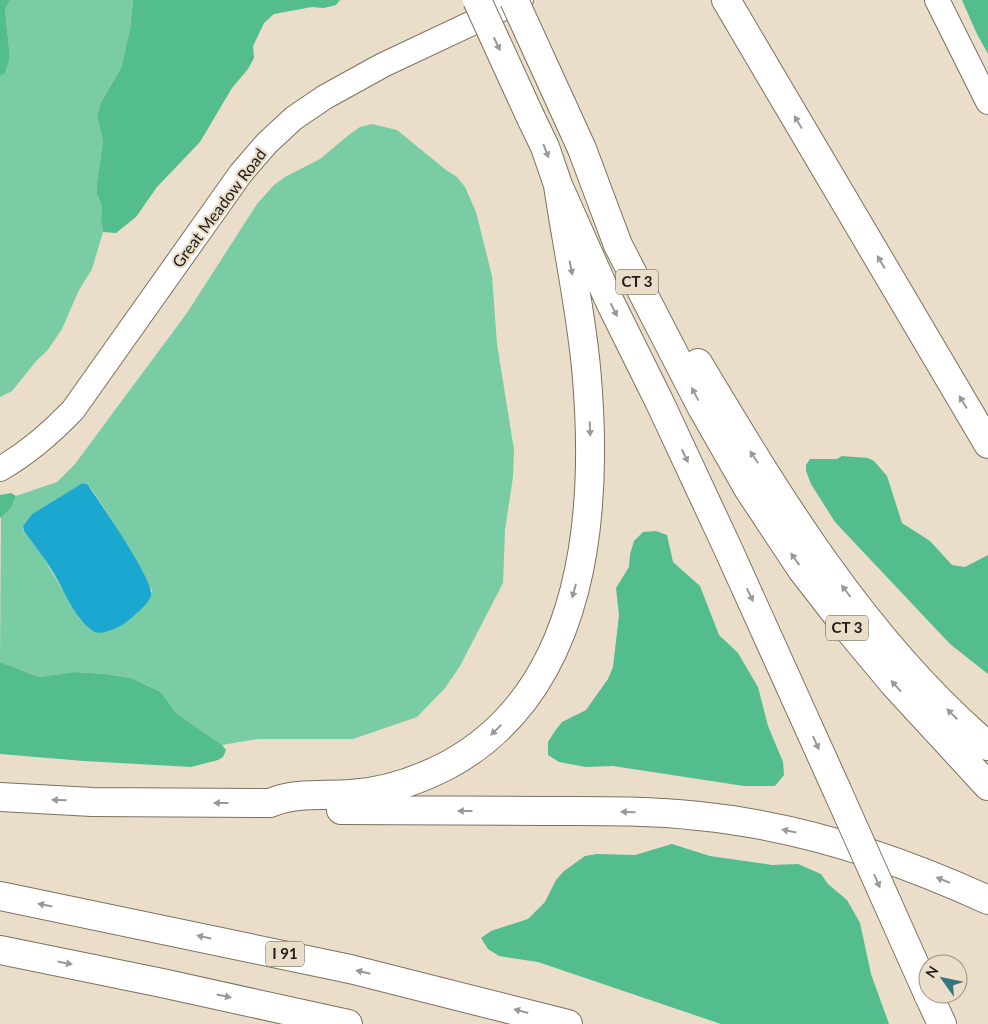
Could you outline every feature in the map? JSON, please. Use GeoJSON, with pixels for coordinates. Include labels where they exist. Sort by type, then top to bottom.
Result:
{"type":"FeatureCollection","features":[{"type":"Feature","properties":{"kind":"highway","name":"CT 3"},"geometry":{"type":"LineString","coordinates":[[476,0],[545,146],[558,185],[610,302],[664,412],[754,605],[918,972]]}},
{"type":"Feature","properties":{"kind":"highway","name":"CT 3"},"geometry":{"type":"LineString","coordinates":[[514,0],[582,149],[618,245],[701,406],[749,490],[780,539],[844,624],[894,684],[988,786]]}},
{"type":"Feature","properties":{"kind":"highway"},"geometry":{"type":"LineString","coordinates":[[726,0],[988,444]]}},
{"type":"Feature","properties":{"kind":"highway"},"geometry":{"type":"LineString","coordinates":[[582,149],[683,338],[754,457],[808,538],[842,587],[908,668],[958,720],[988,746]]}},
{"type":"Feature","properties":{"kind":"highway"},"geometry":{"type":"LineString","coordinates":[[0,797],[101,802],[270,803],[290,797],[376,791],[402,784],[446,766],[472,750],[499,727],[527,694],[551,656],[561,634],[577,583],[586,528],[590,466],[589,402],[585,358],[558,185]]}},
{"type":"Feature","properties":{"kind":"highway"},"geometry":{"type":"LineString","coordinates":[[270,803],[283,808],[298,810],[638,812],[720,818],[807,835],[852,848],[910,866],[988,900]]}},
{"type":"Feature","properties":{"kind":"highway","name":"I 91"},"geometry":{"type":"LineString","coordinates":[[0,896],[350,969],[468,997],[568,1024]]}},
{"type":"Feature","properties":{"kind":"highway"},"geometry":{"type":"LineString","coordinates":[[0,950],[236,998],[348,1024]]}},
{"type":"Feature","properties":{"kind":"highway","name":"CT 3"},"geometry":{"type":"LineString","coordinates":[[933,1004],[942,1024]]}},
{"type":"Feature","properties":{"kind":"street","name":"Great Meadow Road"},"geometry":{"type":"LineString","coordinates":[[0,469],[18,459],[47,436],[73,410],[241,173],[267,143],[294,118],[354,80],[521,0]]}},
{"type":"Feature","properties":{"kind":"street"},"geometry":{"type":"LineString","coordinates":[[937,0],[988,102]]}},
{"type":"Feature","properties":{"kind":"green space"},"geometry":{"type":"Polygon","coordinates":[[[0,0],[10,0],[5,10],[9,61],[5,73],[0,76],[0,0]]]}},
{"type":"Feature","properties":{"kind":"green space"},"geometry":{"type":"Polygon","coordinates":[[[10,0],[133,0],[130,29],[121,68],[100,104],[97,117],[103,141],[97,194],[102,206],[103,232],[92,269],[78,292],[62,329],[47,351],[37,360],[12,391],[0,397],[0,76],[5,72],[9,61],[5,10],[10,0]]]}},
{"type":"Feature","properties":{"kind":"green space"},"geometry":{"type":"Polygon","coordinates":[[[133,0],[340,0],[336,5],[324,8],[312,7],[274,14],[264,23],[253,46],[254,58],[248,69],[232,88],[200,142],[157,187],[136,217],[116,233],[103,232],[102,206],[97,194],[97,181],[103,141],[97,117],[100,104],[121,68],[130,29],[133,0]]]}},
{"type":"Feature","properties":{"kind":"green space"},"geometry":{"type":"Polygon","coordinates":[[[962,0],[988,0],[988,54],[976,32],[962,0]]]}},
{"type":"Feature","properties":{"kind":"green space"},"geometry":{"type":"Polygon","coordinates":[[[372,124],[397,130],[457,177],[465,187],[476,212],[492,276],[497,344],[514,450],[513,477],[505,530],[503,583],[460,666],[445,688],[417,717],[353,739],[258,739],[222,745],[176,713],[161,692],[131,678],[77,672],[39,677],[0,662],[1,516],[11,508],[16,496],[57,482],[75,464],[187,313],[257,204],[274,185],[285,177],[320,159],[360,127],[372,124]],[[84,483],[32,514],[23,526],[23,530],[42,555],[79,618],[92,631],[104,632],[118,627],[133,617],[146,604],[152,591],[108,514],[90,487],[84,483]]]}},
{"type":"Feature","properties":{"kind":"green space"},"geometry":{"type":"Polygon","coordinates":[[[842,456],[868,458],[874,461],[887,476],[902,523],[930,541],[952,565],[965,567],[988,555],[988,674],[950,644],[835,522],[811,484],[806,471],[806,465],[810,459],[837,459],[842,456]]]}},
{"type":"Feature","properties":{"kind":"green space"},"geometry":{"type":"Polygon","coordinates":[[[11,493],[16,496],[11,508],[0,518],[0,495],[11,493]]]}},
{"type":"Feature","properties":{"kind":"green space"},"geometry":{"type":"Polygon","coordinates":[[[656,531],[667,535],[673,562],[700,586],[719,635],[738,653],[758,687],[768,726],[783,762],[784,775],[775,786],[744,786],[613,766],[586,767],[559,762],[548,755],[548,742],[562,722],[586,710],[608,679],[613,667],[619,615],[616,588],[629,567],[634,541],[643,532],[656,531]]]}},
{"type":"Feature","properties":{"kind":"green space"},"geometry":{"type":"Polygon","coordinates":[[[0,662],[39,677],[76,672],[131,678],[161,692],[176,713],[222,745],[226,750],[223,757],[218,760],[191,767],[0,754],[0,662]]]}},
{"type":"Feature","properties":{"kind":"green space"},"geometry":{"type":"Polygon","coordinates":[[[672,844],[710,856],[772,865],[798,864],[821,874],[828,884],[847,900],[860,923],[871,974],[889,1024],[721,1024],[538,962],[499,956],[488,949],[481,938],[491,931],[528,919],[545,902],[556,880],[564,871],[585,856],[597,854],[635,855],[672,844]]]}},
{"type":"Feature","properties":{"kind":"water"},"geometry":{"type":"Polygon","coordinates":[[[83,483],[88,485],[136,559],[145,575],[151,596],[146,604],[129,620],[110,631],[101,633],[90,629],[79,617],[50,567],[24,531],[23,526],[32,514],[83,483]]]}}]}
